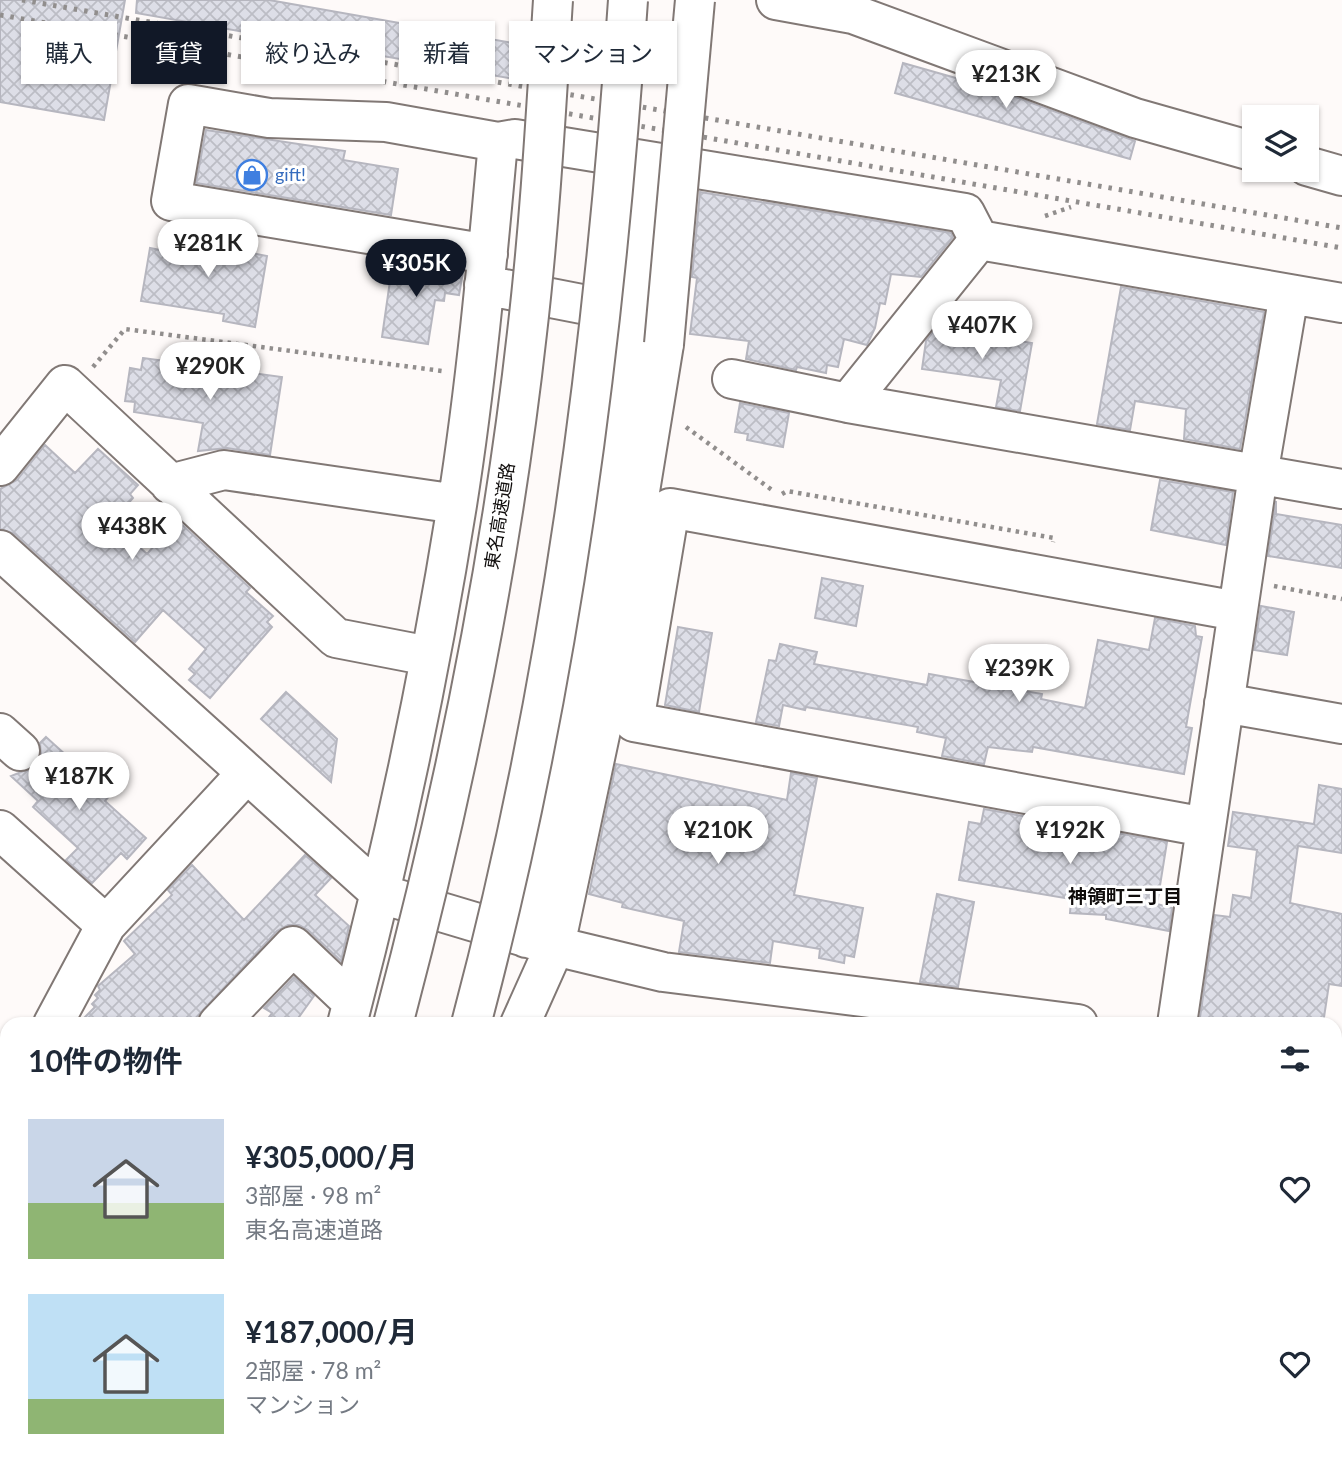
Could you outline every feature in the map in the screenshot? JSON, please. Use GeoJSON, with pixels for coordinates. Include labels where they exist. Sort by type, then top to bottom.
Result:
{"type":"FeatureCollection","features":[{"type":"Feature","properties":{"kind":"main road","name":"東名高速道路"},"geometry":{"type":"LineString","coordinates":[[395,1017],[455,764],[492,568],[527,333],[554,0]]}},
{"type":"Feature","properties":{"kind":"main road"},"geometry":{"type":"LineString","coordinates":[[473,1017],[526,788],[565,577],[598,350],[616,176],[628,0]]}},
{"type":"Feature","properties":{"kind":"main road"},"geometry":{"type":"LineString","coordinates":[[522,1017],[603,717],[664,344],[695,0]]}},
{"type":"Feature","properties":{"kind":"main road"},"geometry":{"type":"LineString","coordinates":[[776,0],[853,14],[1135,118],[1242,148]]}},
{"type":"Feature","properties":{"kind":"main road"},"geometry":{"type":"LineString","coordinates":[[635,315],[486,269],[172,201],[188,104],[269,118],[386,122],[498,142],[515,139],[965,213],[979,240]]}},
{"type":"Feature","properties":{"kind":"main road"},"geometry":{"type":"LineString","coordinates":[[350,1013],[381,894],[457,504],[486,269],[498,142]]}},
{"type":"Feature","properties":{"kind":"main road"},"geometry":{"type":"LineString","coordinates":[[540,942],[625,400],[652,162]]}},
{"type":"Feature","properties":{"kind":"main road"},"geometry":{"type":"LineString","coordinates":[[1319,169],[1342,176]]}},
{"type":"Feature","properties":{"kind":"main road"},"geometry":{"type":"LineString","coordinates":[[979,240],[1342,303]]}},
{"type":"Feature","properties":{"kind":"main road"},"geometry":{"type":"LineString","coordinates":[[848,402],[979,240]]}},
{"type":"Feature","properties":{"kind":"main road"},"geometry":{"type":"LineString","coordinates":[[1178,1017],[1258,475],[1289,294]]}},
{"type":"Feature","properties":{"kind":"main road"},"geometry":{"type":"LineString","coordinates":[[732,379],[1342,489]]}},
{"type":"Feature","properties":{"kind":"main road"},"geometry":{"type":"LineString","coordinates":[[0,466],[65,384],[336,638],[429,656]]}},
{"type":"Feature","properties":{"kind":"main road"},"geometry":{"type":"LineString","coordinates":[[170,484],[224,470],[457,504]]}},
{"type":"Feature","properties":{"kind":"main road"},"geometry":{"type":"LineString","coordinates":[[1205,827],[635,722],[670,508],[1240,596]]}},
{"type":"Feature","properties":{"kind":"main road"},"geometry":{"type":"LineString","coordinates":[[0,550],[381,894],[540,942],[663,972],[964,1017]]}},
{"type":"Feature","properties":{"kind":"main road"},"geometry":{"type":"LineString","coordinates":[[1224,703],[1342,724]]}},
{"type":"Feature","properties":{"kind":"main road"},"geometry":{"type":"LineString","coordinates":[[57,1017],[106,925],[247,773]]}},
{"type":"Feature","properties":{"kind":"main road"},"geometry":{"type":"LineString","coordinates":[[0,830],[106,925]]}},
{"type":"Feature","properties":{"kind":"main road"},"geometry":{"type":"LineString","coordinates":[[225,1017],[293,946],[350,1013]]}},
{"type":"Feature","properties":{"kind":"path"},"geometry":{"type":"LineString","coordinates":[[72,391],[125,329],[473,375]]}},
{"type":"Feature","properties":{"kind":"path"},"geometry":{"type":"LineString","coordinates":[[656,404],[780,496],[787,491],[1054,538],[1052,550]]}},
{"type":"Feature","properties":{"kind":"path"},"geometry":{"type":"LineString","coordinates":[[1240,596],[1342,599]]}},
{"type":"Feature","properties":{"kind":"building"},"geometry":{"type":"Polygon","coordinates":[[[0,0],[125,0],[117,46],[117,21],[21,21],[21,84],[110,84],[104,120],[0,102],[0,0]]]}},
{"type":"Feature","properties":{"kind":"building"},"geometry":{"type":"Polygon","coordinates":[[[137,0],[269,0],[399,23],[399,59],[385,56],[385,21],[241,21],[241,31],[227,29],[227,21],[182,21],[136,13],[137,0]]]}},
{"type":"Feature","properties":{"kind":"building"},"geometry":{"type":"Polygon","coordinates":[[[495,40],[509,42],[509,78],[495,76],[495,40]]]}},
{"type":"Feature","properties":{"kind":"building"},"geometry":{"type":"Polygon","coordinates":[[[903,63],[991,88],[1135,141],[1130,159],[895,93],[903,63]]]}},
{"type":"Feature","properties":{"kind":"building"},"geometry":{"type":"Polygon","coordinates":[[[206,130],[345,151],[343,160],[398,169],[391,215],[196,183],[206,130]]]}},
{"type":"Feature","properties":{"kind":"building"},"geometry":{"type":"Polygon","coordinates":[[[700,192],[951,233],[953,237],[921,277],[891,274],[885,304],[880,303],[875,328],[867,345],[844,339],[838,367],[827,365],[826,373],[797,367],[796,370],[746,359],[749,341],[690,334],[697,278],[692,277],[700,192]]]}},
{"type":"Feature","properties":{"kind":"building"},"geometry":{"type":"Polygon","coordinates":[[[198,235],[241,244],[247,246],[246,252],[267,256],[255,327],[223,321],[224,314],[141,301],[150,248],[160,250],[161,246],[195,252],[198,235]]]}},
{"type":"Feature","properties":{"kind":"building"},"geometry":{"type":"Polygon","coordinates":[[[393,260],[463,272],[459,295],[445,293],[444,301],[435,300],[428,344],[382,337],[393,260]]]}},
{"type":"Feature","properties":{"kind":"building"},"geometry":{"type":"Polygon","coordinates":[[[1121,287],[1264,312],[1240,449],[1184,439],[1186,409],[1135,401],[1130,430],[1097,424],[1121,287]]]}},
{"type":"Feature","properties":{"kind":"building"},"geometry":{"type":"Polygon","coordinates":[[[936,328],[1032,343],[1020,411],[996,407],[1001,380],[922,369],[926,341],[936,328]]]}},
{"type":"Feature","properties":{"kind":"building"},"geometry":{"type":"Polygon","coordinates":[[[143,358],[282,377],[270,455],[227,448],[198,451],[203,423],[134,412],[135,402],[125,401],[130,368],[141,370],[143,358]]]}},
{"type":"Feature","properties":{"kind":"building"},"geometry":{"type":"Polygon","coordinates":[[[740,403],[789,413],[783,447],[747,440],[748,434],[735,432],[740,403]]]}},
{"type":"Feature","properties":{"kind":"building"},"geometry":{"type":"Polygon","coordinates":[[[45,445],[75,473],[98,449],[138,485],[130,494],[133,498],[112,522],[147,554],[177,520],[250,588],[246,592],[273,616],[267,622],[272,627],[210,698],[189,680],[195,674],[189,669],[206,649],[163,610],[135,642],[15,534],[0,529],[0,489],[17,480],[45,445]]]}},
{"type":"Feature","properties":{"kind":"building"},"geometry":{"type":"Polygon","coordinates":[[[1160,480],[1233,492],[1226,545],[1151,530],[1160,480]]]}},
{"type":"Feature","properties":{"kind":"building"},"geometry":{"type":"Polygon","coordinates":[[[1276,501],[1276,514],[1342,525],[1342,568],[1268,556],[1276,501]]]}},
{"type":"Feature","properties":{"kind":"building"},"geometry":{"type":"Polygon","coordinates":[[[822,578],[863,586],[856,626],[815,618],[822,578]]]}},
{"type":"Feature","properties":{"kind":"building"},"geometry":{"type":"Polygon","coordinates":[[[1261,606],[1294,612],[1287,655],[1254,650],[1261,606]]]}},
{"type":"Feature","properties":{"kind":"building"},"geometry":{"type":"Polygon","coordinates":[[[1155,618],[1195,626],[1196,636],[1202,637],[1186,727],[1192,728],[1184,774],[1033,747],[1032,752],[988,747],[984,764],[942,756],[946,738],[917,732],[918,727],[806,707],[805,710],[783,705],[779,726],[756,722],[769,660],[776,661],[780,644],[817,652],[814,664],[927,685],[929,674],[1042,694],[1041,699],[1085,708],[1098,640],[1149,650],[1155,618]]]}},
{"type":"Feature","properties":{"kind":"building"},"geometry":{"type":"Polygon","coordinates":[[[678,627],[712,633],[699,712],[665,705],[678,627]]]}},
{"type":"Feature","properties":{"kind":"building"},"geometry":{"type":"Polygon","coordinates":[[[286,692],[337,739],[331,782],[261,719],[286,692]]]}},
{"type":"Feature","properties":{"kind":"building"},"geometry":{"type":"Polygon","coordinates":[[[46,737],[110,795],[105,801],[146,838],[127,859],[121,853],[92,883],[66,860],[78,848],[33,807],[38,801],[11,776],[36,766],[41,755],[40,743],[46,737]]]}},
{"type":"Feature","properties":{"kind":"building"},"geometry":{"type":"Polygon","coordinates":[[[616,764],[787,800],[791,773],[817,778],[794,895],[863,908],[854,957],[845,955],[844,963],[819,958],[820,949],[773,941],[770,963],[679,952],[684,921],[622,907],[623,903],[589,894],[616,764]]]}},
{"type":"Feature","properties":{"kind":"building"},"geometry":{"type":"Polygon","coordinates":[[[1319,785],[1342,789],[1342,853],[1298,846],[1290,903],[1342,914],[1342,986],[1329,984],[1324,1017],[1200,1017],[1215,915],[1230,917],[1233,895],[1251,898],[1257,850],[1228,846],[1233,812],[1314,824],[1319,785]]]}},
{"type":"Feature","properties":{"kind":"building"},"geometry":{"type":"Polygon","coordinates":[[[984,809],[1167,842],[1157,904],[1172,908],[1169,931],[1106,919],[1106,915],[1070,913],[1071,899],[959,880],[969,822],[981,824],[984,809]]]}},
{"type":"Feature","properties":{"kind":"building"},"geometry":{"type":"Polygon","coordinates":[[[305,855],[331,878],[315,895],[349,926],[341,961],[308,930],[299,925],[288,925],[277,931],[197,1017],[85,1017],[95,1007],[92,1004],[98,998],[95,995],[100,990],[98,986],[135,954],[124,941],[172,895],[168,890],[192,865],[244,920],[305,855]]]}},
{"type":"Feature","properties":{"kind":"building"},"geometry":{"type":"Polygon","coordinates":[[[937,894],[974,902],[958,987],[920,982],[937,894]]]}},
{"type":"Feature","properties":{"kind":"building"},"geometry":{"type":"Polygon","coordinates":[[[294,977],[314,996],[299,1017],[269,1017],[272,1013],[264,1008],[294,977]]]}},
{"type":"Feature","properties":{"kind":"railway"},"geometry":{"type":"LineString","coordinates":[[22,0],[1342,228]]}},
{"type":"Feature","properties":{"kind":"railway"},"geometry":{"type":"LineString","coordinates":[[0,15],[1342,248]]}},
{"type":"Feature","properties":{"kind":"place","name":"gift!"},"geometry":{"type":"Point","coordinates":[252,175]}},
{"type":"Feature","properties":{"kind":"district","name":"神領町三丁目"},"geometry":{"type":"Point","coordinates":[1125,896]}}]}
